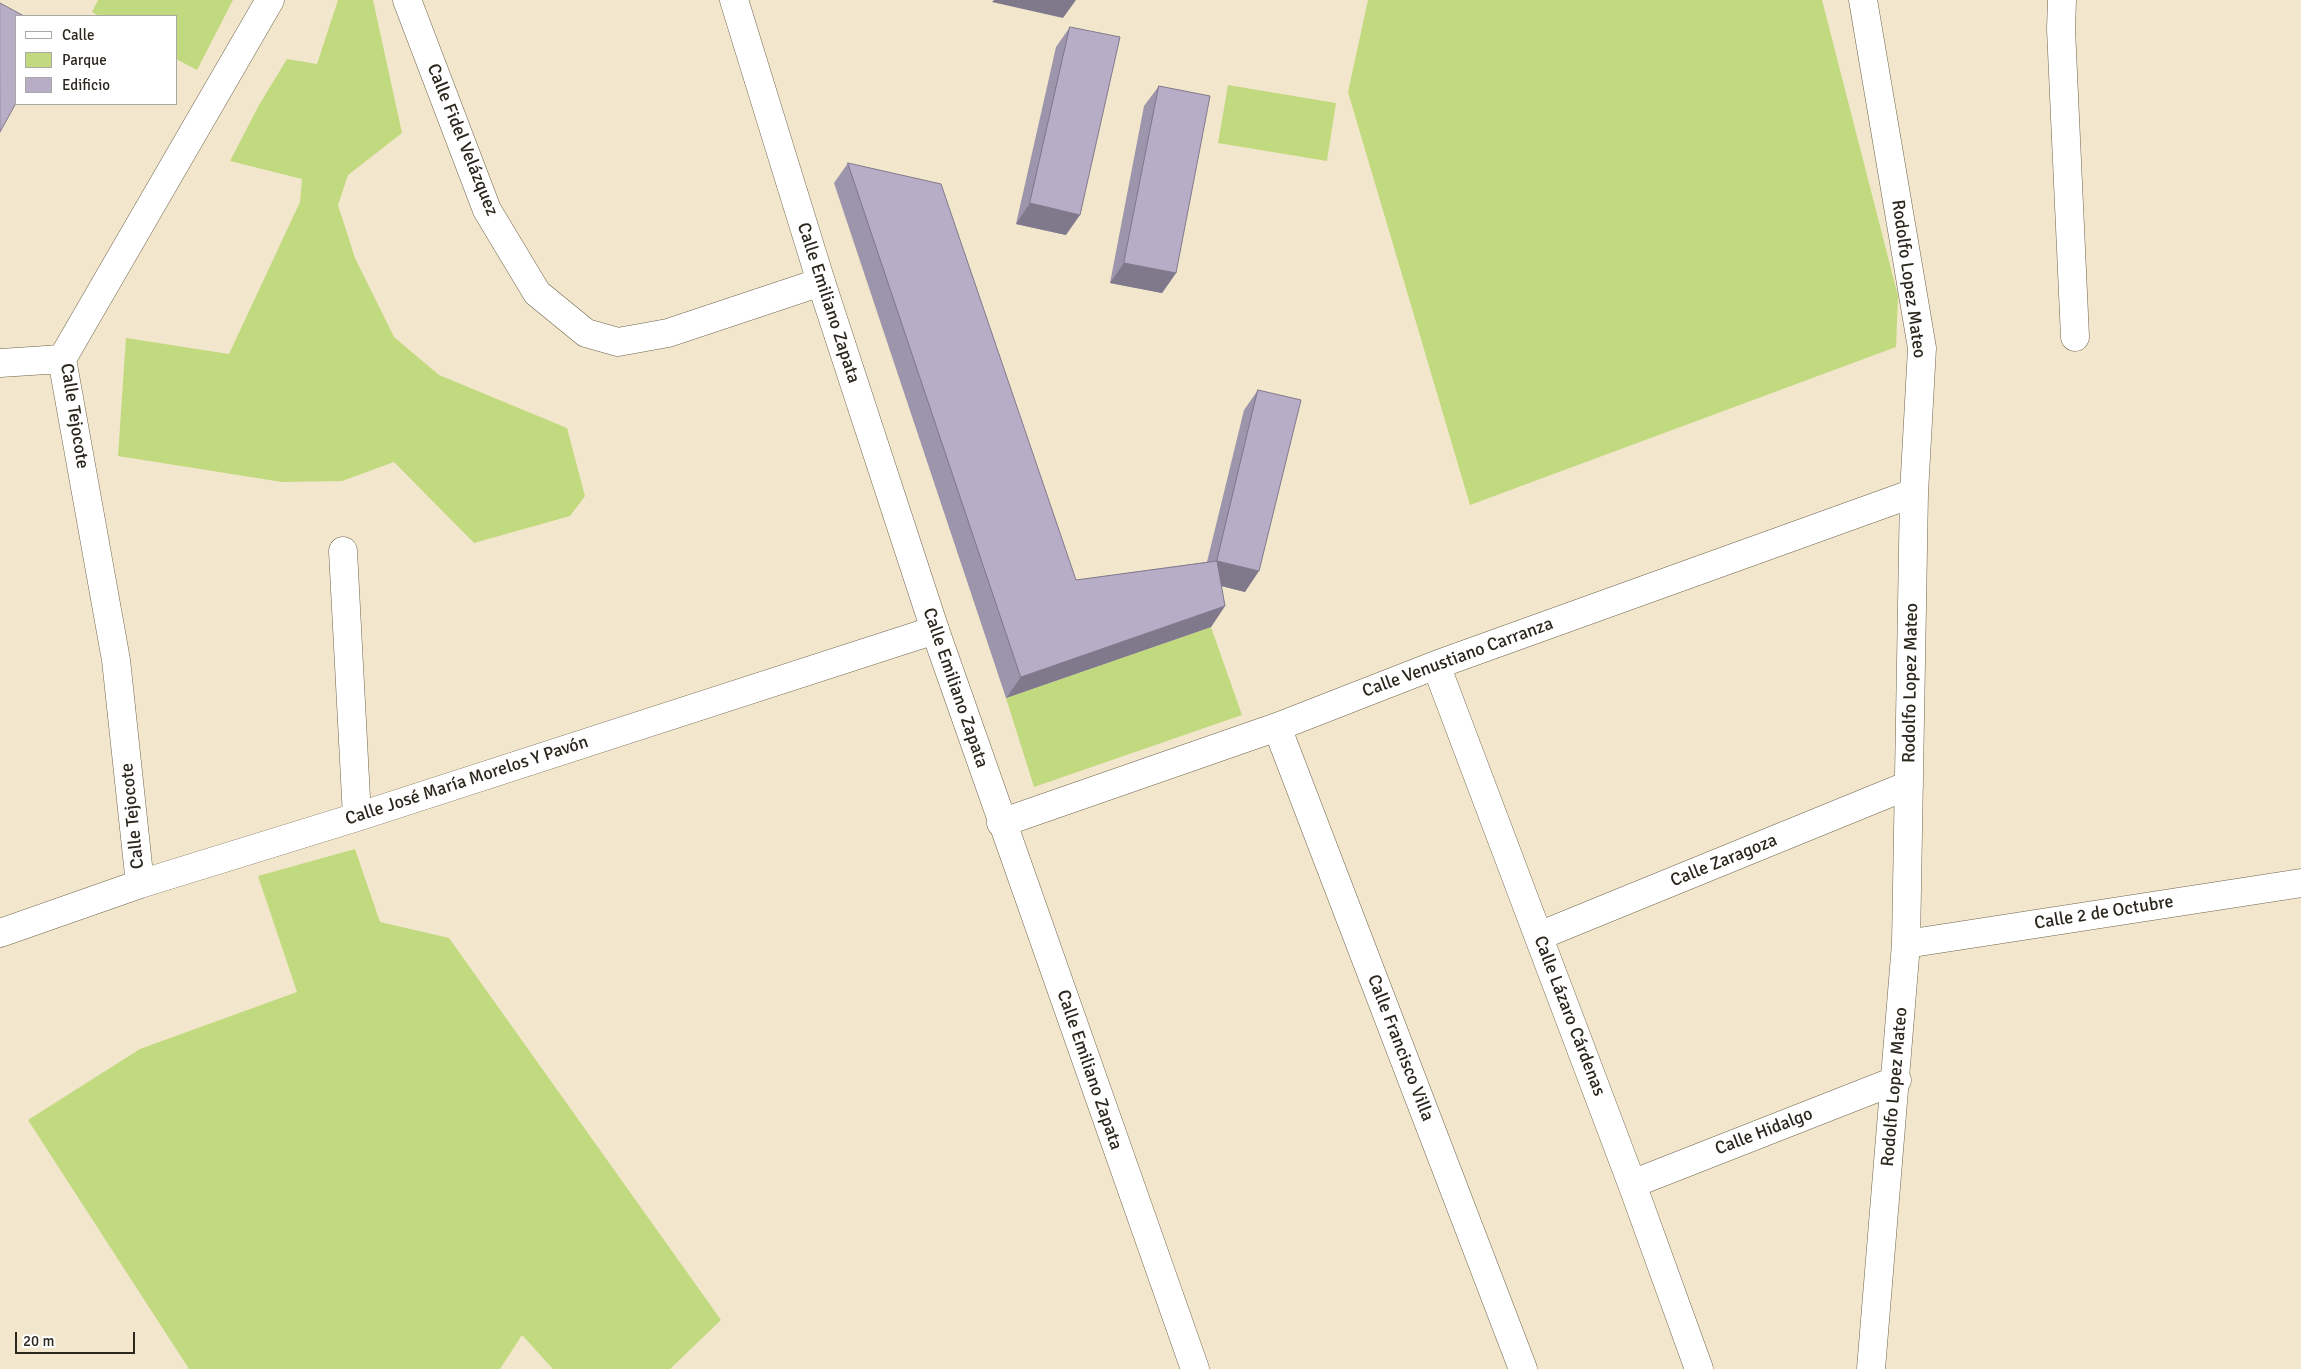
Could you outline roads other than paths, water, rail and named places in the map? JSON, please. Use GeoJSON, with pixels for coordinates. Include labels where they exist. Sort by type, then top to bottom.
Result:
{"type":"FeatureCollection","features":[{"type":"Feature","properties":{"kind":"street","name":"Calle Tejocote"},"geometry":{"type":"LineString","coordinates":[[140,884],[116,660],[62,359],[270,0]]}},
{"type":"Feature","properties":{"kind":"street","name":"Calle Fidel Velázquez"},"geometry":{"type":"LineString","coordinates":[[407,0],[487,210],[536,293],[586,333],[618,342],[668,333],[821,282]]}},
{"type":"Feature","properties":{"kind":"street","name":"Calle Emiliano Zapata"},"geometry":{"type":"LineString","coordinates":[[734,0],[821,282],[935,630],[1195,1369]]}},
{"type":"Feature","properties":{"kind":"street","name":"Rodolfo Lopez Mateo"},"geometry":{"type":"LineString","coordinates":[[1863,0],[1922,348],[1914,493],[1906,944],[1897,1080],[1871,1369]]}},
{"type":"Feature","properties":{"kind":"street"},"geometry":{"type":"LineString","coordinates":[[2062,0],[2062,39],[2075,337]]}},
{"type":"Feature","properties":{"kind":"street"},"geometry":{"type":"LineString","coordinates":[[0,363],[62,359]]}},
{"type":"Feature","properties":{"kind":"street","name":"Calle Venustiano Carranza"},"geometry":{"type":"LineString","coordinates":[[1002,823],[1277,727],[1436,665],[1914,493]]}},
{"type":"Feature","properties":{"kind":"street"},"geometry":{"type":"LineString","coordinates":[[343,551],[357,817]]}},
{"type":"Feature","properties":{"kind":"street","name":"Calle José María Morelos Y Pavón"},"geometry":{"type":"LineString","coordinates":[[0,933],[140,884],[357,817],[935,630]]}},
{"type":"Feature","properties":{"kind":"street","name":"Calle Lázaro Cárdenas"},"geometry":{"type":"LineString","coordinates":[[1436,665],[1632,1184],[1699,1369]]}},
{"type":"Feature","properties":{"kind":"street","name":"Calle Francisco Villa"},"geometry":{"type":"LineString","coordinates":[[1277,727],[1524,1369]]}},
{"type":"Feature","properties":{"kind":"street","name":"Calle Zaragoza"},"geometry":{"type":"LineString","coordinates":[[1539,936],[1909,785]]}},
{"type":"Feature","properties":{"kind":"street","name":"Calle 2 de Octubre"},"geometry":{"type":"LineString","coordinates":[[1906,944],[2301,883]]}},
{"type":"Feature","properties":{"kind":"street","name":"Calle Hidalgo"},"geometry":{"type":"LineString","coordinates":[[1632,1184],[1897,1080]]}}]}
